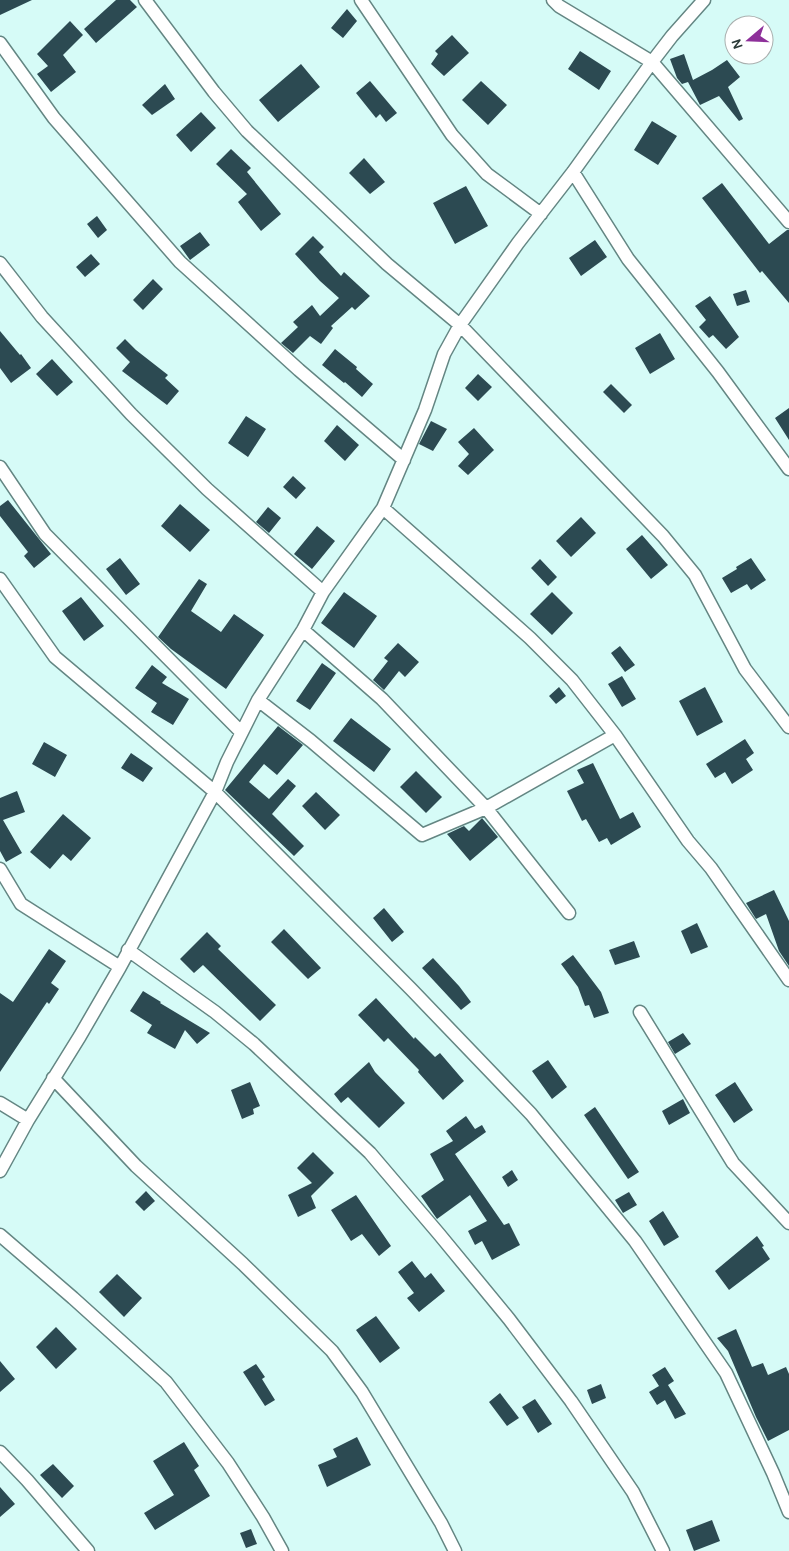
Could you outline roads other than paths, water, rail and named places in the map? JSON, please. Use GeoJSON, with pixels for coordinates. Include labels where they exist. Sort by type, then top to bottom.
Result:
{"type":"FeatureCollection","features":[{"type":"Feature","properties":{"kind":"street"},"geometry":{"type":"LineString","coordinates":[[145,0],[214,92],[247,131],[386,264],[460,325],[663,536],[695,575],[745,669],[789,727]]}},
{"type":"Feature","properties":{"kind":"street"},"geometry":{"type":"LineString","coordinates":[[361,0],[459,142],[487,174],[541,214]]}},
{"type":"Feature","properties":{"kind":"street"},"geometry":{"type":"LineString","coordinates":[[0,1171],[28,1120],[120,967],[215,792],[241,732],[258,700],[303,630],[323,592],[383,508],[425,410],[444,354],[460,325],[518,242],[574,172],[652,62],[704,0]]}},
{"type":"Feature","properties":{"kind":"street"},"geometry":{"type":"LineString","coordinates":[[559,2],[652,62],[789,222]]}},
{"type":"Feature","properties":{"kind":"street"},"geometry":{"type":"LineString","coordinates":[[0,42],[54,118],[180,262],[299,370],[404,460]]}},
{"type":"Feature","properties":{"kind":"street"},"geometry":{"type":"LineString","coordinates":[[574,172],[628,259],[718,372],[789,469]]}},
{"type":"Feature","properties":{"kind":"street"},"geometry":{"type":"LineString","coordinates":[[0,263],[42,318],[131,414],[207,489],[323,592]]}},
{"type":"Feature","properties":{"kind":"street"},"geometry":{"type":"LineString","coordinates":[[0,467],[45,534],[241,732]]}},
{"type":"Feature","properties":{"kind":"street"},"geometry":{"type":"LineString","coordinates":[[383,508],[530,638],[572,680],[615,735],[688,841],[711,868],[789,980]]}},
{"type":"Feature","properties":{"kind":"street"},"geometry":{"type":"LineString","coordinates":[[0,579],[55,658],[215,792],[411,989],[531,1114],[635,1241],[726,1373],[773,1473],[789,1512]]}},
{"type":"Feature","properties":{"kind":"street"},"geometry":{"type":"LineString","coordinates":[[303,630],[382,699],[486,808],[569,913]]}},
{"type":"Feature","properties":{"kind":"street"},"geometry":{"type":"LineString","coordinates":[[258,700],[296,729],[422,835],[486,808],[615,735]]}},
{"type":"Feature","properties":{"kind":"street"},"geometry":{"type":"LineString","coordinates":[[0,869],[21,904],[120,967]]}},
{"type":"Feature","properties":{"kind":"street"},"geometry":{"type":"LineString","coordinates":[[128,950],[215,1012],[238,1031],[370,1153],[509,1318],[571,1401],[633,1492],[663,1551]]}},
{"type":"Feature","properties":{"kind":"street"},"geometry":{"type":"LineString","coordinates":[[640,1012],[732,1163],[789,1223]]}},
{"type":"Feature","properties":{"kind":"street"},"geometry":{"type":"LineString","coordinates":[[53,1078],[136,1166],[243,1264],[332,1351],[362,1392],[441,1523],[455,1551]]}},
{"type":"Feature","properties":{"kind":"street"},"geometry":{"type":"LineString","coordinates":[[0,1103],[28,1120]]}},
{"type":"Feature","properties":{"kind":"street"},"geometry":{"type":"LineString","coordinates":[[0,1235],[166,1382],[228,1463],[263,1517],[282,1551]]}},
{"type":"Feature","properties":{"kind":"street"},"geometry":{"type":"LineString","coordinates":[[0,1452],[27,1480],[88,1551]]}}]}
